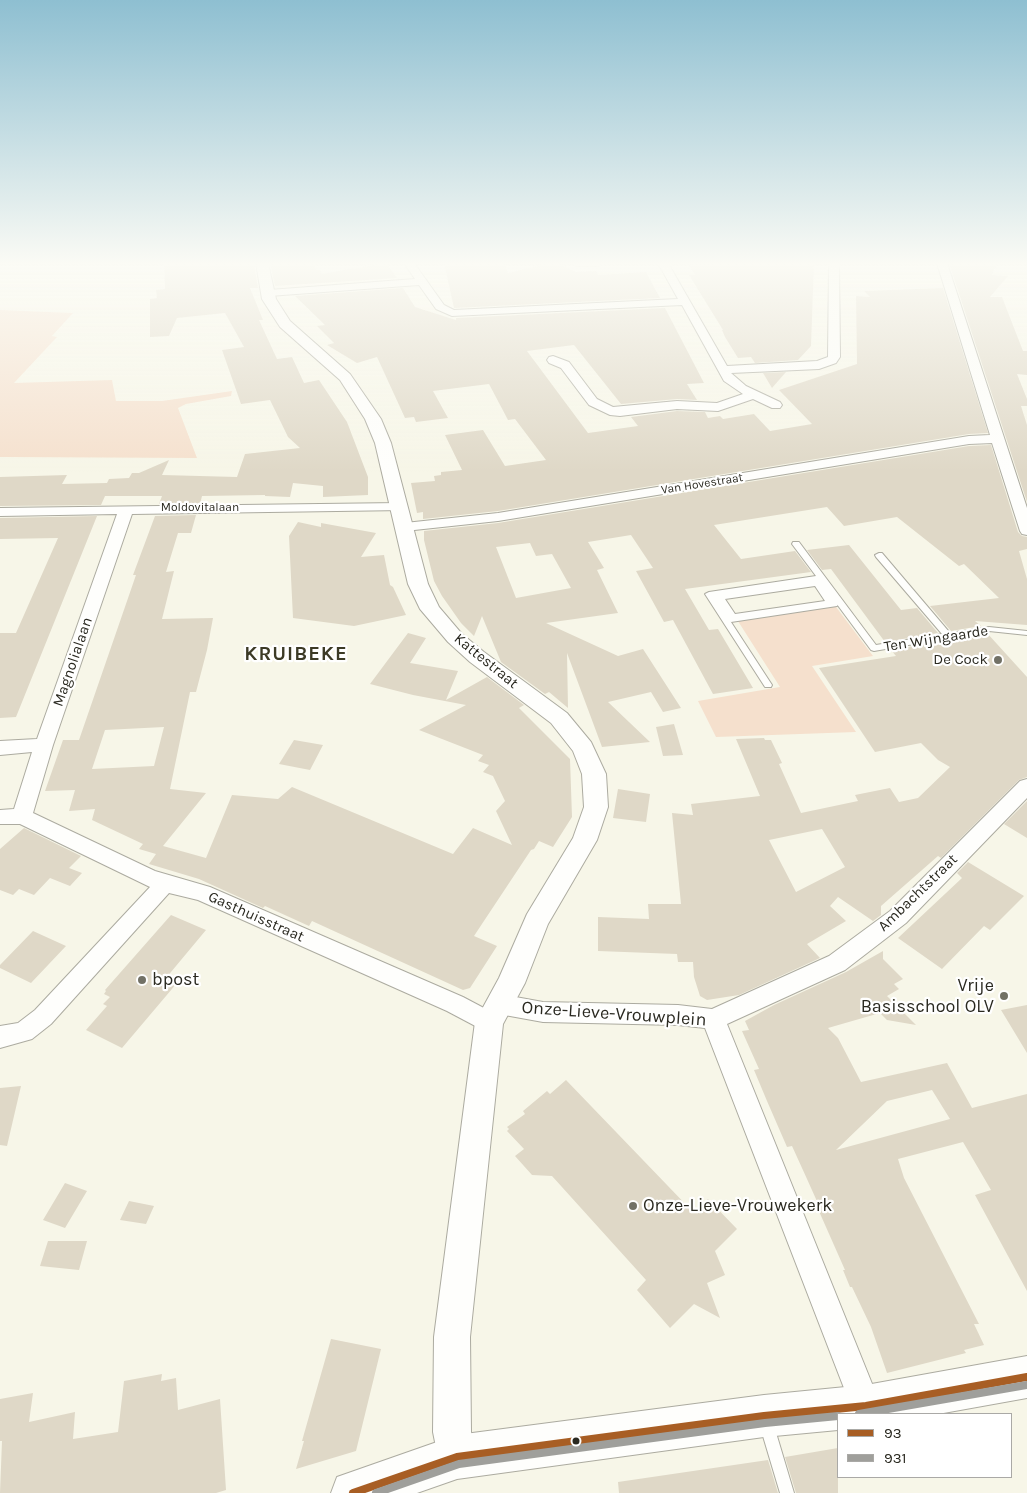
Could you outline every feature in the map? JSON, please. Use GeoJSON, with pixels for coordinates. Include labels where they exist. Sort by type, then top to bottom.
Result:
{"type":"FeatureCollection","features":[{"type":"Feature","properties":{"kind":"main road"},"geometry":{"type":"LineString","coordinates":[[353,1493],[457,1457],[764,1416],[866,1406],[1027,1377]]}},
{"type":"Feature","properties":{"kind":"street","name":"Kattestraat"},"geometry":{"type":"LineString","coordinates":[[295,333],[345,377],[373,418],[383,442],[418,584],[430,609],[455,638],[477,657],[559,718],[583,748],[594,774],[596,807],[585,840],[536,921],[526,950]]}},
{"type":"Feature","properties":{"kind":"street"},"geometry":{"type":"LineString","coordinates":[[703,333],[728,378],[753,395],[776,405]]}},
{"type":"Feature","properties":{"kind":"street"},"geometry":{"type":"LineString","coordinates":[[724,370],[819,365],[832,360],[834,357],[834,333]]}},
{"type":"Feature","properties":{"kind":"street"},"geometry":{"type":"LineString","coordinates":[[964,333],[1027,531]]}},
{"type":"Feature","properties":{"kind":"street"},"geometry":{"type":"LineString","coordinates":[[553,360],[565,365],[593,402],[610,411],[620,412],[677,405],[718,407],[753,395]]}},
{"type":"Feature","properties":{"kind":"street","name":"Van Hovestraat"},"geometry":{"type":"LineString","coordinates":[[405,527],[498,517],[969,440],[998,439]]}},
{"type":"Feature","properties":{"kind":"street","name":"Moldovitalaan"},"geometry":{"type":"LineString","coordinates":[[0,512],[400,507]]}},
{"type":"Feature","properties":{"kind":"street","name":"Magnolialaan"},"geometry":{"type":"LineString","coordinates":[[22,816],[44,745],[126,509]]}},
{"type":"Feature","properties":{"kind":"street"},"geometry":{"type":"LineString","coordinates":[[819,580],[833,603],[731,618],[718,596],[819,580]]}},
{"type":"Feature","properties":{"kind":"street"},"geometry":{"type":"LineString","coordinates":[[0,748],[44,745]]}},
{"type":"Feature","properties":{"kind":"street","name":"Ambachtstraat"},"geometry":{"type":"LineString","coordinates":[[713,1019],[838,963],[898,917],[1027,786]]}},
{"type":"Feature","properties":{"kind":"street"},"geometry":{"type":"LineString","coordinates":[[0,817],[22,816]]}},
{"type":"Feature","properties":{"kind":"street","name":"Gasthuisstraat"},"geometry":{"type":"LineString","coordinates":[[22,816],[165,884],[202,893],[455,1004],[494,1013]]}},
{"type":"Feature","properties":{"kind":"street"},"geometry":{"type":"LineString","coordinates":[[0,1037],[24,1032],[43,1017],[165,884]]}},
{"type":"Feature","properties":{"kind":"street","name":"Onze-Lieve-Vrouwplein"},"geometry":{"type":"LineString","coordinates":[[457,1457],[452,1432],[452,1337],[494,1013],[511,983],[526,950]]}},
{"type":"Feature","properties":{"kind":"street","name":"Onze-Lieve-Vrouwplein"},"geometry":{"type":"LineString","coordinates":[[494,1013],[543,1012],[678,1015],[713,1019],[866,1406]]}},
{"type":"Feature","properties":{"kind":"lane","name":"Ten Wijngaarde"},"geometry":{"type":"LineString","coordinates":[[796,544],[819,580],[874,648],[988,629],[1027,633]]}},
{"type":"Feature","properties":{"kind":"lane"},"geometry":{"type":"LineString","coordinates":[[879,555],[947,636]]}},
{"type":"Feature","properties":{"kind":"lane"},"geometry":{"type":"LineString","coordinates":[[768,685],[709,594],[819,580]]}},
{"type":"Feature","properties":{"kind":"lane"},"geometry":{"type":"LineString","coordinates":[[764,1416],[787,1493]]}},
{"type":"Feature","properties":{"kind":"shaded area"},"geometry":{"type":"Polygon","coordinates":[[[0,333],[55,333],[52,336],[57,337],[14,383],[112,380],[116,401],[162,401],[232,391],[231,396],[186,404],[178,408],[197,458],[0,457],[0,333]]]}},
{"type":"Feature","properties":{"kind":"shaded area"},"geometry":{"type":"Polygon","coordinates":[[[833,603],[873,656],[812,666],[856,732],[716,737],[698,701],[780,687],[736,618],[833,603]]]}},
{"type":"Feature","properties":{"kind":"building"},"geometry":{"type":"Polygon","coordinates":[[[150,333],[170,333],[169,336],[150,337],[150,333]]]}},
{"type":"Feature","properties":{"kind":"building"},"geometry":{"type":"Polygon","coordinates":[[[236,333],[265,333],[277,359],[292,357],[304,383],[319,380],[347,422],[368,477],[368,495],[323,497],[323,486],[293,483],[290,497],[265,495],[202,496],[200,504],[159,504],[162,496],[105,496],[101,505],[0,506],[0,477],[67,475],[62,484],[107,483],[109,479],[129,478],[132,473],[139,473],[169,460],[162,475],[237,477],[245,454],[300,448],[288,437],[270,400],[241,404],[222,350],[244,347],[236,333]]]}},
{"type":"Feature","properties":{"kind":"building"},"geometry":{"type":"Polygon","coordinates":[[[324,333],[678,333],[704,383],[687,384],[697,400],[677,399],[621,404],[574,345],[527,351],[588,433],[638,426],[631,417],[677,411],[705,412],[708,418],[720,416],[723,419],[754,414],[770,431],[812,424],[779,390],[857,364],[857,333],[957,333],[988,433],[969,434],[498,511],[423,519],[423,512],[417,513],[411,483],[435,481],[434,476],[441,475],[441,472],[462,470],[445,435],[483,430],[505,466],[546,460],[515,419],[508,420],[489,384],[433,391],[448,418],[416,422],[414,417],[405,418],[377,357],[357,363],[327,345],[334,343],[324,333]]]}},
{"type":"Feature","properties":{"kind":"building"},"geometry":{"type":"Polygon","coordinates":[[[723,333],[811,333],[811,346],[798,360],[755,363],[751,357],[738,358],[723,333]]]}},
{"type":"Feature","properties":{"kind":"building"},"geometry":{"type":"Polygon","coordinates":[[[972,333],[1016,333],[1023,351],[1027,351],[1027,375],[1017,374],[1027,399],[1027,406],[1021,406],[1027,425],[1027,502],[972,333]]]}},
{"type":"Feature","properties":{"kind":"building"},"geometry":{"type":"Polygon","coordinates":[[[786,372],[772,388],[763,373],[786,372]]]}},
{"type":"Feature","properties":{"kind":"building"},"geometry":{"type":"Polygon","coordinates":[[[991,445],[1018,532],[1022,536],[1027,537],[1027,549],[1019,551],[1027,579],[1027,625],[975,621],[981,626],[951,631],[930,606],[999,598],[964,564],[959,566],[897,517],[844,526],[827,507],[714,525],[741,559],[795,551],[811,572],[685,589],[709,630],[718,629],[753,688],[713,694],[673,620],[664,622],[636,571],[653,568],[631,535],[588,542],[604,568],[597,570],[618,613],[546,623],[618,656],[643,649],[681,708],[663,712],[651,692],[608,702],[650,742],[602,747],[567,653],[568,708],[549,692],[545,694],[501,662],[482,616],[474,636],[461,623],[442,596],[434,581],[424,540],[424,531],[498,523],[969,446],[991,445]],[[530,543],[496,547],[516,598],[571,588],[552,554],[536,556],[530,543]]]}},
{"type":"Feature","properties":{"kind":"building"},"geometry":{"type":"Polygon","coordinates":[[[196,515],[191,533],[178,533],[166,572],[174,571],[162,619],[213,618],[196,692],[190,692],[170,789],[206,793],[163,846],[206,858],[232,795],[278,799],[292,787],[453,854],[473,828],[512,845],[496,811],[505,801],[493,776],[483,772],[489,765],[478,761],[483,755],[419,730],[466,705],[413,695],[370,684],[408,633],[426,638],[410,663],[458,671],[446,700],[487,677],[524,705],[519,708],[570,759],[572,817],[553,847],[539,841],[534,849],[531,850],[474,936],[497,946],[470,988],[463,990],[312,921],[309,926],[265,906],[263,908],[199,879],[149,864],[156,854],[139,849],[143,844],[92,820],[95,809],[69,811],[75,790],[45,791],[63,740],[79,740],[136,575],[133,575],[155,516],[196,515]],[[164,727],[105,730],[92,769],[154,766],[164,727]]]}},
{"type":"Feature","properties":{"kind":"building"},"geometry":{"type":"Polygon","coordinates":[[[97,516],[16,717],[0,718],[0,633],[16,633],[58,538],[0,539],[0,518],[97,516]]]}},
{"type":"Feature","properties":{"kind":"building"},"geometry":{"type":"Polygon","coordinates":[[[298,522],[321,527],[321,523],[376,533],[361,557],[384,555],[390,585],[393,587],[406,615],[354,626],[293,618],[289,536],[298,522]]]}},
{"type":"Feature","properties":{"kind":"building"},"geometry":{"type":"Polygon","coordinates":[[[849,545],[901,610],[917,608],[938,633],[885,642],[831,569],[822,570],[807,550],[849,545]]]}},
{"type":"Feature","properties":{"kind":"building"},"geometry":{"type":"Polygon","coordinates":[[[987,633],[1027,677],[1027,777],[1019,780],[941,858],[938,856],[881,906],[881,915],[873,921],[838,897],[830,906],[846,921],[807,944],[820,958],[739,995],[707,1000],[700,996],[694,977],[693,962],[678,962],[677,954],[598,951],[598,917],[649,919],[648,904],[681,904],[672,813],[693,815],[691,804],[760,796],[736,739],[764,738],[765,740],[771,740],[782,763],[779,764],[801,813],[858,801],[855,795],[890,788],[899,802],[918,798],[950,767],[938,760],[921,743],[875,752],[819,668],[896,656],[891,650],[987,633]],[[822,829],[769,840],[796,892],[845,867],[822,829]]]}},
{"type":"Feature","properties":{"kind":"building"},"geometry":{"type":"Polygon","coordinates":[[[674,724],[683,755],[663,756],[656,727],[674,724]]]}},
{"type":"Feature","properties":{"kind":"building"},"geometry":{"type":"Polygon","coordinates":[[[294,740],[323,745],[310,770],[279,764],[294,740]]]}},
{"type":"Feature","properties":{"kind":"building"},"geometry":{"type":"Polygon","coordinates":[[[618,789],[650,794],[646,822],[613,818],[618,789]]]}},
{"type":"Feature","properties":{"kind":"building"},"geometry":{"type":"Polygon","coordinates":[[[1027,801],[1027,838],[1004,824],[1027,801]]]}},
{"type":"Feature","properties":{"kind":"building"},"geometry":{"type":"Polygon","coordinates":[[[24,828],[81,856],[69,868],[82,873],[70,886],[50,878],[34,895],[19,889],[13,895],[0,890],[0,849],[24,828]]]}},
{"type":"Feature","properties":{"kind":"building"},"geometry":{"type":"Polygon","coordinates":[[[968,862],[1024,896],[990,930],[984,926],[942,969],[898,938],[962,878],[957,873],[968,862]]]}},
{"type":"Feature","properties":{"kind":"building","name":"bpost"},"geometry":{"type":"Polygon","coordinates":[[[171,915],[206,930],[166,978],[177,983],[122,1048],[86,1030],[107,1006],[103,1004],[110,997],[104,994],[105,990],[171,915]]]}},
{"type":"Feature","properties":{"kind":"building"},"geometry":{"type":"Polygon","coordinates":[[[33,931],[66,946],[31,983],[0,968],[0,965],[33,931]]]}},
{"type":"Feature","properties":{"kind":"building"},"geometry":{"type":"Polygon","coordinates":[[[883,951],[883,959],[903,979],[894,984],[899,989],[887,996],[916,1025],[887,1020],[880,1013],[828,1028],[838,1038],[861,1082],[947,1063],[972,1108],[1027,1094],[1027,1291],[975,1195],[991,1190],[963,1142],[898,1159],[904,1178],[979,1324],[974,1324],[984,1345],[964,1350],[966,1353],[887,1373],[871,1327],[852,1287],[850,1287],[843,1270],[845,1270],[818,1209],[820,1208],[792,1146],[787,1147],[767,1101],[754,1070],[759,1069],[742,1031],[749,1030],[745,1021],[774,1005],[846,972],[883,951]],[[932,1090],[887,1101],[836,1150],[950,1119],[932,1090]]]}},
{"type":"Feature","properties":{"kind":"building"},"geometry":{"type":"Polygon","coordinates":[[[1027,1005],[1027,1053],[1001,1010],[1027,1005]]]}},
{"type":"Feature","properties":{"kind":"building","name":"Onze-Lieve-Vrouwekerk"},"geometry":{"type":"Polygon","coordinates":[[[566,1080],[693,1212],[708,1199],[737,1229],[715,1251],[725,1275],[707,1283],[720,1318],[694,1304],[670,1328],[637,1290],[646,1280],[552,1176],[532,1175],[515,1156],[524,1149],[507,1131],[509,1129],[507,1127],[525,1114],[523,1111],[547,1091],[550,1094],[566,1080]]]}},
{"type":"Feature","properties":{"kind":"building"},"geometry":{"type":"Polygon","coordinates":[[[21,1086],[7,1146],[0,1145],[0,1088],[21,1086]]]}},
{"type":"Feature","properties":{"kind":"building"},"geometry":{"type":"Polygon","coordinates":[[[65,1183],[87,1191],[65,1228],[43,1220],[65,1183]]]}},
{"type":"Feature","properties":{"kind":"building"},"geometry":{"type":"Polygon","coordinates":[[[129,1201],[154,1206],[146,1224],[120,1220],[129,1201]]]}},
{"type":"Feature","properties":{"kind":"building"},"geometry":{"type":"Polygon","coordinates":[[[48,1241],[87,1241],[79,1270],[40,1266],[48,1241]]]}},
{"type":"Feature","properties":{"kind":"building"},"geometry":{"type":"Polygon","coordinates":[[[331,1339],[381,1349],[356,1451],[296,1469],[304,1441],[302,1441],[331,1339]]]}},
{"type":"Feature","properties":{"kind":"building"},"geometry":{"type":"Polygon","coordinates":[[[162,1374],[161,1381],[176,1378],[178,1410],[220,1399],[226,1490],[216,1493],[0,1493],[2,1441],[0,1441],[0,1399],[33,1393],[29,1422],[75,1412],[73,1439],[118,1432],[124,1381],[162,1374]]]}},
{"type":"Feature","properties":{"kind":"building"},"geometry":{"type":"Polygon","coordinates":[[[837,1448],[838,1493],[796,1493],[785,1457],[837,1448]]]}},
{"type":"Feature","properties":{"kind":"building"},"geometry":{"type":"Polygon","coordinates":[[[768,1460],[778,1493],[619,1493],[618,1482],[768,1460]]]}},
{"type":"Feature","properties":{"kind":"transit line","name":"93"},"geometry":{"type":"LineString","coordinates":[[353,1493],[457,1457],[764,1416],[866,1406],[1027,1377]]}},
{"type":"Feature","properties":{"kind":"transit line","name":"931"},"geometry":{"type":"LineString","coordinates":[[865,1413],[1027,1385]]}},
{"type":"Feature","properties":{"kind":"transit line","name":"931"},"geometry":{"type":"LineString","coordinates":[[376,1493],[459,1464],[765,1423],[837,1416]]}},
{"type":"Feature","properties":{"kind":"place","name":"De Cock"},"geometry":{"type":"Point","coordinates":[998,660]}},
{"type":"Feature","properties":{"kind":"place","name":"bpost"},"geometry":{"type":"Point","coordinates":[142,980]}},
{"type":"Feature","properties":{"kind":"place","name":"Vrije Basisschool OLV"},"geometry":{"type":"Point","coordinates":[1004,996]}},
{"type":"Feature","properties":{"kind":"place","name":"Onze-Lieve-Vrouwekerk"},"geometry":{"type":"Point","coordinates":[633,1206]}},
{"type":"Feature","properties":{"kind":"district","name":"KRUIBEKE"},"geometry":{"type":"Point","coordinates":[296,654]}}]}
